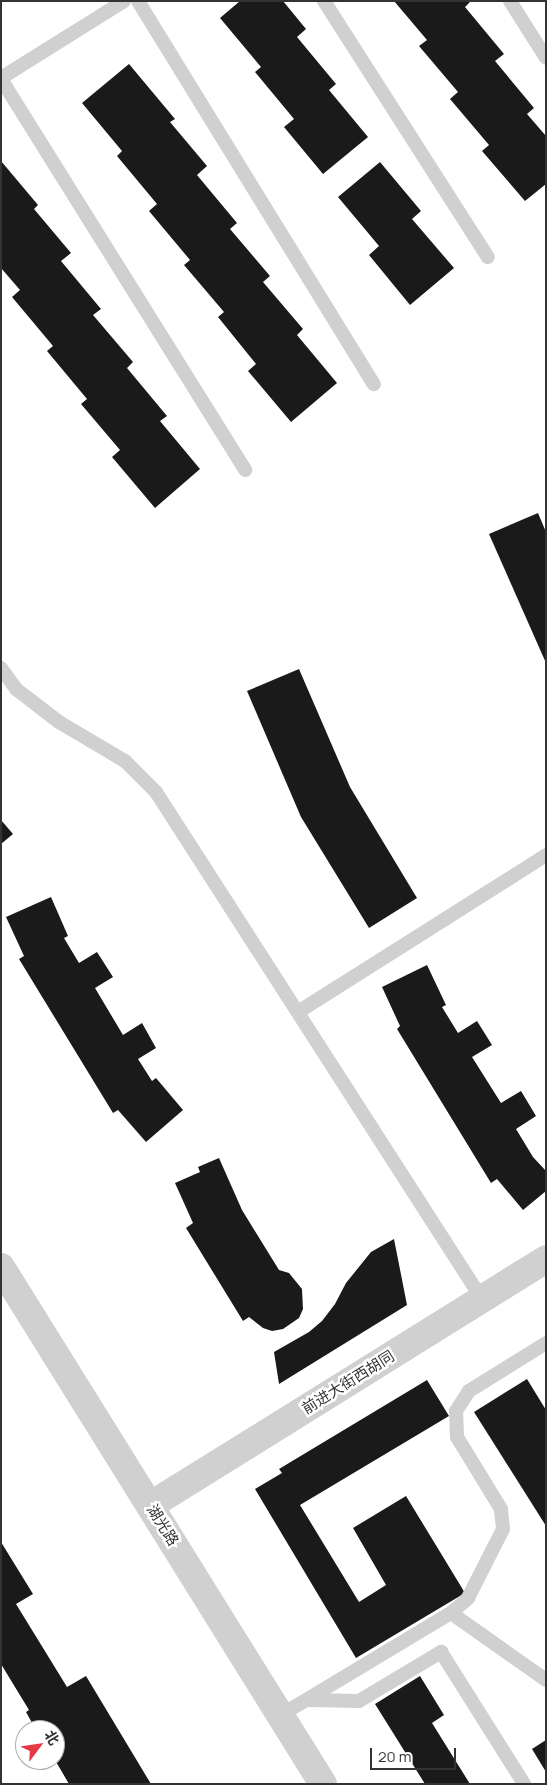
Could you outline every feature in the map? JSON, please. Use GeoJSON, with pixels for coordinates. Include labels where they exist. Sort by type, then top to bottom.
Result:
{"type":"FeatureCollection","features":[{"type":"Feature","properties":{"kind":"street","name":"前进大街西胡同"},"geometry":{"type":"LineString","coordinates":[[151,1505],[546,1259]]}},
{"type":"Feature","properties":{"kind":"street","name":"湖光路"},"geometry":{"type":"LineString","coordinates":[[1,1266],[323,1784]]}},
{"type":"Feature","properties":{"kind":"lane"},"geometry":{"type":"LineString","coordinates":[[124,1],[1,78],[245,470]]}},
{"type":"Feature","properties":{"kind":"lane"},"geometry":{"type":"LineString","coordinates":[[138,1],[374,384]]}},
{"type":"Feature","properties":{"kind":"lane"},"geometry":{"type":"LineString","coordinates":[[324,1],[488,257]]}},
{"type":"Feature","properties":{"kind":"lane"},"geometry":{"type":"LineString","coordinates":[[510,1],[546,58]]}},
{"type":"Feature","properties":{"kind":"lane"},"geometry":{"type":"LineString","coordinates":[[1,668],[16,689],[59,722],[125,761],[156,792],[482,1299]]}},
{"type":"Feature","properties":{"kind":"lane"},"geometry":{"type":"LineString","coordinates":[[298,1012],[546,855]]}},
{"type":"Feature","properties":{"kind":"lane"},"geometry":{"type":"LineString","coordinates":[[281,1715],[451,1612],[468,1598],[503,1529],[501,1509],[457,1437],[456,1411],[469,1391],[546,1343]]}},
{"type":"Feature","properties":{"kind":"lane"},"geometry":{"type":"LineString","coordinates":[[451,1612],[546,1680]]}},
{"type":"Feature","properties":{"kind":"lane"},"geometry":{"type":"LineString","coordinates":[[307,1700],[359,1702],[441,1652],[524,1784]]}},
{"type":"Feature","properties":{"kind":"building"},"geometry":{"type":"Polygon","coordinates":[[[240,1],[283,1],[306,29],[297,37],[336,84],[329,90],[368,137],[323,174],[284,127],[294,119],[255,72],[261,67],[220,18],[240,1]]]}},
{"type":"Feature","properties":{"kind":"building"},"geometry":{"type":"Polygon","coordinates":[[[394,1],[470,2],[465,7],[504,54],[495,61],[534,108],[527,114],[546,136],[546,184],[525,201],[482,151],[489,145],[450,99],[458,92],[419,46],[427,40],[394,1]]]}},
{"type":"Feature","properties":{"kind":"building"},"geometry":{"type":"Polygon","coordinates":[[[129,64],[175,119],[170,122],[207,166],[197,175],[237,223],[230,229],[270,276],[263,282],[303,329],[297,335],[337,383],[291,422],[248,371],[256,364],[218,317],[224,312],[184,265],[190,260],[149,211],[157,204],[117,156],[122,151],[82,103],[129,64]]]}},
{"type":"Feature","properties":{"kind":"building"},"geometry":{"type":"Polygon","coordinates":[[[1,161],[38,205],[34,209],[71,253],[61,261],[101,309],[93,315],[133,362],[127,368],[167,416],[160,421],[200,469],[155,508],[112,457],[120,450],[81,404],[87,399],[47,351],[53,346],[12,297],[20,290],[1,268],[1,161]]]}},
{"type":"Feature","properties":{"kind":"building"},"geometry":{"type":"Polygon","coordinates":[[[380,162],[421,211],[412,219],[454,268],[410,305],[369,255],[379,246],[338,197],[380,162]]]}},
{"type":"Feature","properties":{"kind":"building"},"geometry":{"type":"Polygon","coordinates":[[[538,513],[546,532],[546,663],[489,534],[538,513]]]}},
{"type":"Feature","properties":{"kind":"building"},"geometry":{"type":"Polygon","coordinates":[[[299,669],[350,787],[417,898],[369,928],[301,817],[247,691],[299,669]]]}},
{"type":"Feature","properties":{"kind":"building"},"geometry":{"type":"Polygon","coordinates":[[[1,820],[13,834],[1,844],[1,820]]]}},
{"type":"Feature","properties":{"kind":"building"},"geometry":{"type":"Polygon","coordinates":[[[51,897],[68,936],[64,938],[79,963],[97,952],[113,977],[95,988],[123,1035],[142,1023],[156,1048],[138,1059],[152,1081],[156,1078],[183,1110],[146,1142],[118,1110],[113,1113],[19,959],[24,956],[6,917],[51,897]]]}},
{"type":"Feature","properties":{"kind":"building"},"geometry":{"type":"Polygon","coordinates":[[[427,965],[446,1005],[442,1007],[458,1033],[477,1021],[492,1045],[472,1057],[501,1103],[521,1091],[536,1116],[516,1129],[533,1157],[546,1171],[546,1191],[523,1210],[497,1179],[491,1183],[397,1029],[400,1026],[382,987],[427,965]]]}},
{"type":"Feature","properties":{"kind":"building"},"geometry":{"type":"Polygon","coordinates":[[[219,1158],[242,1210],[279,1270],[289,1273],[302,1289],[303,1309],[299,1318],[283,1329],[272,1331],[263,1328],[249,1317],[243,1321],[186,1228],[193,1223],[175,1183],[200,1172],[198,1167],[219,1158]]]}},
{"type":"Feature","properties":{"kind":"building"},"geometry":{"type":"Polygon","coordinates":[[[394,1239],[407,1305],[279,1384],[274,1352],[309,1332],[322,1321],[335,1304],[346,1283],[371,1252],[394,1239]]]}},
{"type":"Feature","properties":{"kind":"building"},"geometry":{"type":"Polygon","coordinates":[[[527,1379],[546,1410],[546,1526],[474,1412],[527,1379]]]}},
{"type":"Feature","properties":{"kind":"building"},"geometry":{"type":"Polygon","coordinates":[[[427,1380],[449,1416],[300,1505],[359,1602],[386,1585],[353,1528],[406,1496],[465,1593],[356,1658],[255,1489],[282,1473],[279,1469],[427,1380]]]}},
{"type":"Feature","properties":{"kind":"building"},"geometry":{"type":"Polygon","coordinates":[[[1,1542],[33,1594],[16,1604],[67,1687],[86,1676],[151,1784],[69,1784],[61,1770],[65,1770],[65,1720],[30,1720],[26,1712],[29,1710],[1,1664],[1,1542]]]}},
{"type":"Feature","properties":{"kind":"building"},"geometry":{"type":"Polygon","coordinates":[[[420,1676],[444,1715],[432,1723],[470,1784],[425,1784],[375,1704],[420,1676]]]}},
{"type":"Feature","properties":{"kind":"building"},"geometry":{"type":"Polygon","coordinates":[[[546,1740],[546,1772],[532,1749],[546,1740]]]}}]}
